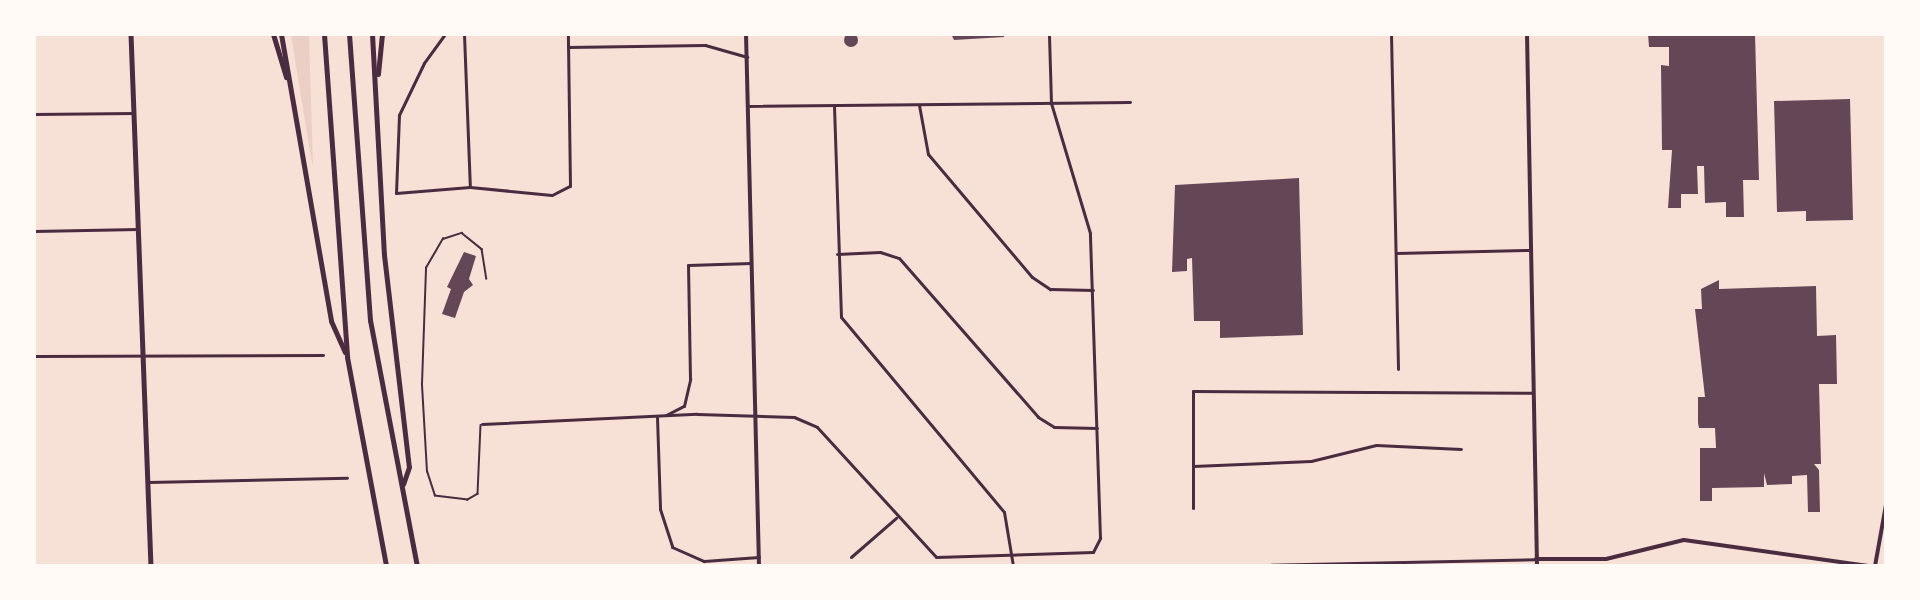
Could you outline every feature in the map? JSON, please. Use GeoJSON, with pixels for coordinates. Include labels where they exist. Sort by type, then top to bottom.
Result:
{"type":"FeatureCollection","features":[{"type":"Feature","properties":{"kind":"highway"},"geometry":{"type":"LineString","coordinates":[[273,34],[285,77],[331,321],[346,357]]}},
{"type":"Feature","properties":{"kind":"highway"},"geometry":{"type":"LineString","coordinates":[[281,34],[285,77]]}},
{"type":"Feature","properties":{"kind":"highway"},"geometry":{"type":"LineString","coordinates":[[324,34],[346,357],[386,566]]}},
{"type":"Feature","properties":{"kind":"highway"},"geometry":{"type":"LineString","coordinates":[[349,34],[370,320],[404,484],[417,566]]}},
{"type":"Feature","properties":{"kind":"highway"},"geometry":{"type":"LineString","coordinates":[[372,34],[378,74],[384,255],[409,467],[404,484]]}},
{"type":"Feature","properties":{"kind":"highway"},"geometry":{"type":"LineString","coordinates":[[378,74],[382,34]]}},
{"type":"Feature","properties":{"kind":"main road"},"geometry":{"type":"LineString","coordinates":[[131,34],[151,566]]}},
{"type":"Feature","properties":{"kind":"street"},"geometry":{"type":"LineString","coordinates":[[445,34],[424,63],[399,115],[396,193],[470,187],[552,195],[570,186],[568,34]]}},
{"type":"Feature","properties":{"kind":"street"},"geometry":{"type":"LineString","coordinates":[[464,34],[470,187]]}},
{"type":"Feature","properties":{"kind":"street"},"geometry":{"type":"LineString","coordinates":[[746,34],[759,566]]}},
{"type":"Feature","properties":{"kind":"street"},"geometry":{"type":"LineString","coordinates":[[482,424],[657,418],[794,417],[812,423],[896,518],[936,558],[1086,556],[1096,550],[1097,428],[1089,219],[1051,103],[1049,34]]}},
{"type":"Feature","properties":{"kind":"street"},"geometry":{"type":"LineString","coordinates":[[1391,34],[1398,369]]}},
{"type":"Feature","properties":{"kind":"street"},"geometry":{"type":"LineString","coordinates":[[1527,34],[1528,250],[1537,566]]}},
{"type":"Feature","properties":{"kind":"street"},"geometry":{"type":"LineString","coordinates":[[568,47],[705,45],[747,57]]}},
{"type":"Feature","properties":{"kind":"street"},"geometry":{"type":"LineString","coordinates":[[747,106],[1130,102]]}},
{"type":"Feature","properties":{"kind":"street"},"geometry":{"type":"LineString","coordinates":[[919,105],[928,154],[1032,277],[1050,289],[1093,290]]}},
{"type":"Feature","properties":{"kind":"street"},"geometry":{"type":"LineString","coordinates":[[834,106],[837,254],[843,322],[1005,512],[1013,566]]}},
{"type":"Feature","properties":{"kind":"street"},"geometry":{"type":"LineString","coordinates":[[34,114],[134,113]]}},
{"type":"Feature","properties":{"kind":"street"},"geometry":{"type":"LineString","coordinates":[[34,231],[138,229]]}},
{"type":"Feature","properties":{"kind":"street"},"geometry":{"type":"LineString","coordinates":[[1396,253],[1528,250]]}},
{"type":"Feature","properties":{"kind":"street"},"geometry":{"type":"LineString","coordinates":[[837,254],[880,252],[899,258],[1038,417],[1054,427],[1097,428]]}},
{"type":"Feature","properties":{"kind":"street"},"geometry":{"type":"LineString","coordinates":[[657,418],[680,410],[686,399],[688,265],[751,263]]}},
{"type":"Feature","properties":{"kind":"street"},"geometry":{"type":"LineString","coordinates":[[34,356],[323,355]]}},
{"type":"Feature","properties":{"kind":"street"},"geometry":{"type":"LineString","coordinates":[[1193,508],[1192,391],[1532,393]]}},
{"type":"Feature","properties":{"kind":"street"},"geometry":{"type":"LineString","coordinates":[[657,418],[660,509],[672,547],[704,561],[759,557]]}},
{"type":"Feature","properties":{"kind":"street"},"geometry":{"type":"LineString","coordinates":[[1193,466],[1311,461],[1376,445],[1461,449]]}},
{"type":"Feature","properties":{"kind":"street"},"geometry":{"type":"LineString","coordinates":[[148,482],[346,478]]}},
{"type":"Feature","properties":{"kind":"street"},"geometry":{"type":"LineString","coordinates":[[1875,566],[1886,505]]}},
{"type":"Feature","properties":{"kind":"street"},"geometry":{"type":"LineString","coordinates":[[851,557],[896,518]]}},
{"type":"Feature","properties":{"kind":"street"},"geometry":{"type":"LineString","coordinates":[[1212,566],[1606,559],[1684,540],[1870,566]]}},
{"type":"Feature","properties":{"kind":"lane"},"geometry":{"type":"LineString","coordinates":[[482,424],[478,494],[468,500],[435,496],[427,472],[422,384],[426,268],[443,238],[462,233],[482,249],[487,279]]}},
{"type":"Feature","properties":{"kind":"shaded area"},"geometry":{"type":"Polygon","coordinates":[[[291,35],[309,35],[313,167],[310,152],[291,35]]]}},
{"type":"Feature","properties":{"kind":"building"},"geometry":{"type":"Polygon","coordinates":[[[848,33],[854,33],[858,40],[854,47],[848,47],[844,43],[844,37],[848,33]]]}},
{"type":"Feature","properties":{"kind":"building"},"geometry":{"type":"Polygon","coordinates":[[[951,34],[1004,34],[1004,37],[954,40],[951,34]]]}},
{"type":"Feature","properties":{"kind":"building"},"geometry":{"type":"Polygon","coordinates":[[[1648,34],[1755,34],[1759,180],[1743,180],[1744,217],[1726,217],[1726,202],[1705,203],[1704,166],[1697,166],[1698,194],[1681,194],[1681,208],[1668,208],[1672,150],[1662,150],[1661,65],[1669,66],[1669,47],[1649,47],[1648,34]]]}},
{"type":"Feature","properties":{"kind":"building"},"geometry":{"type":"Polygon","coordinates":[[[1850,99],[1853,220],[1806,221],[1806,211],[1777,212],[1774,101],[1850,99]]]}},
{"type":"Feature","properties":{"kind":"building"},"geometry":{"type":"Polygon","coordinates":[[[1299,178],[1303,335],[1220,338],[1220,321],[1194,321],[1192,258],[1187,259],[1187,271],[1172,272],[1175,185],[1299,178]]]}},
{"type":"Feature","properties":{"kind":"building"},"geometry":{"type":"Polygon","coordinates":[[[464,252],[476,256],[469,279],[473,285],[464,292],[455,318],[442,314],[451,289],[447,287],[464,252]]]}},
{"type":"Feature","properties":{"kind":"building"},"geometry":{"type":"Polygon","coordinates":[[[1719,280],[1719,289],[1816,286],[1817,336],[1836,335],[1837,384],[1819,384],[1821,464],[1814,464],[1819,470],[1820,512],[1808,512],[1807,475],[1792,476],[1792,484],[1767,485],[1764,473],[1764,487],[1712,488],[1712,501],[1700,501],[1700,448],[1716,448],[1715,428],[1699,428],[1698,423],[1698,397],[1705,397],[1695,309],[1702,309],[1701,289],[1719,280]]]}}]}
